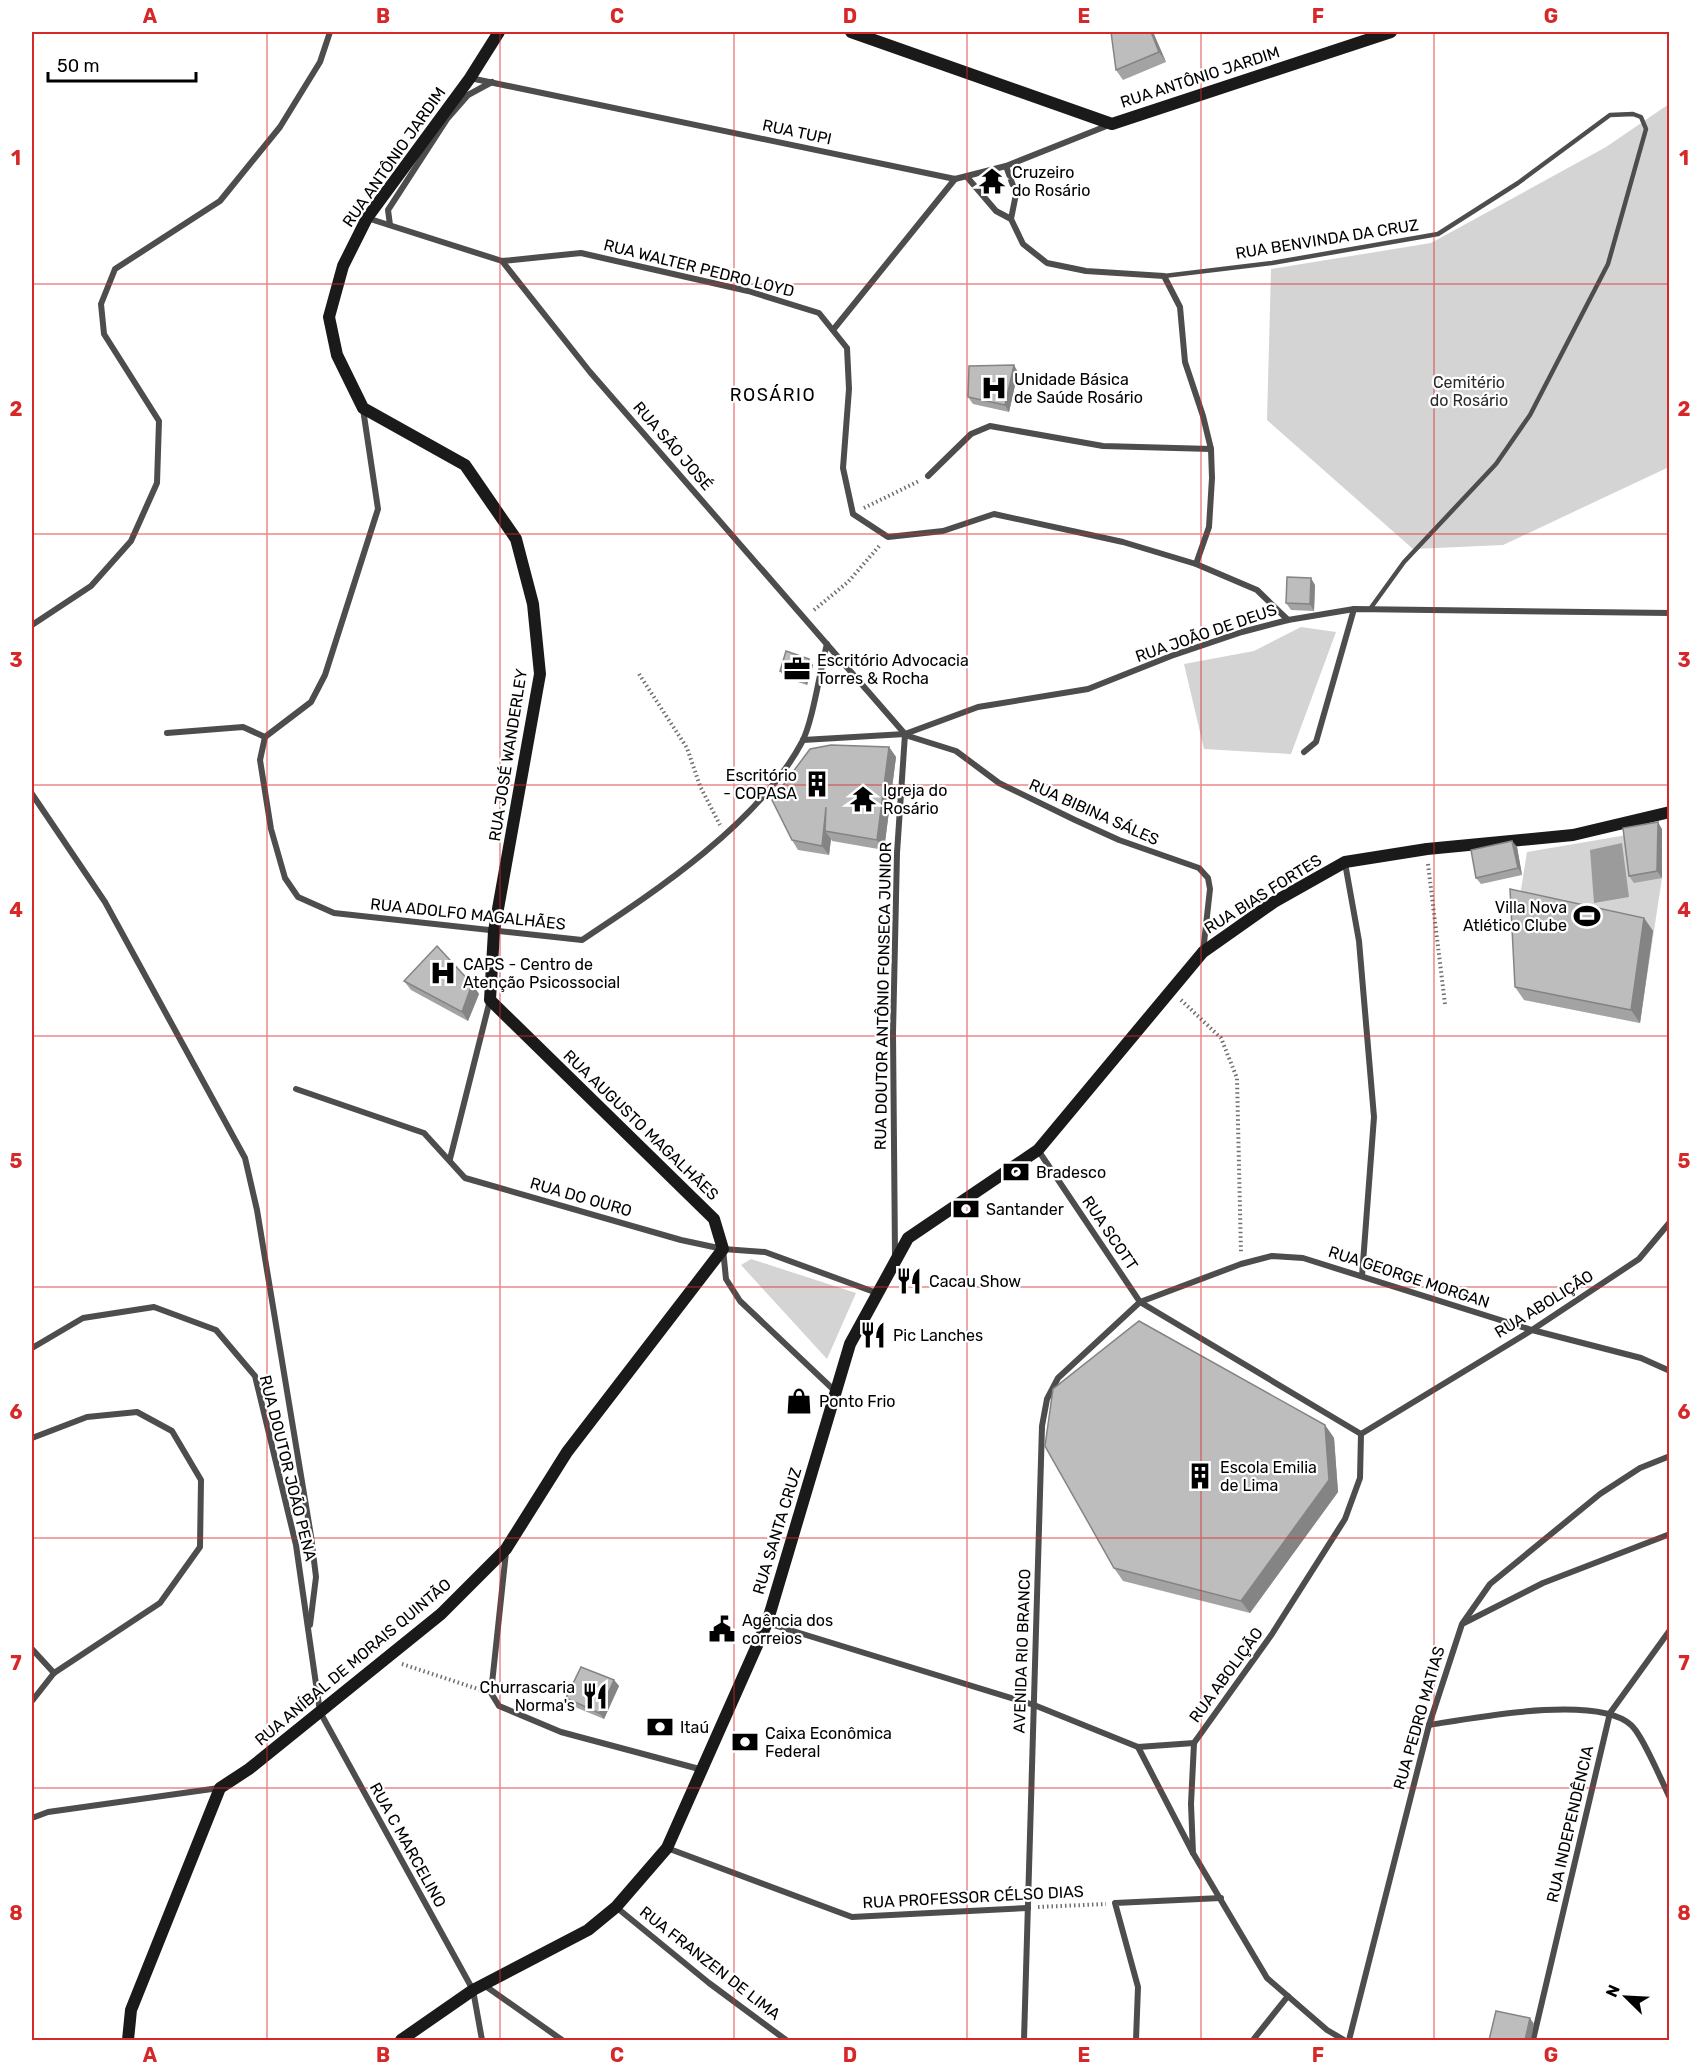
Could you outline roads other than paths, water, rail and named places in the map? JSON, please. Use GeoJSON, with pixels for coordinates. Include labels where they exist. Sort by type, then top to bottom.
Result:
{"type":"FeatureCollection","features":[{"type":"Feature","properties":{"kind":"street"},"geometry":{"type":"LineString","coordinates":[[32,626],[91,586],[131,541],[157,483],[159,421],[104,334],[101,304],[115,269],[220,201],[280,127],[320,62],[330,32]]}},
{"type":"Feature","properties":{"kind":"street","name":"RUA ANTÔNIO JARDIM"},"geometry":{"type":"LineString","coordinates":[[363,408],[337,355],[329,316],[343,266],[367,218],[470,78],[499,32]]}},
{"type":"Feature","properties":{"kind":"street","name":"RUA ANTÔNIO JARDIM"},"geometry":{"type":"LineString","coordinates":[[851,32],[1112,124],[1391,32]]}},
{"type":"Feature","properties":{"kind":"street","name":"RUA TUPI"},"geometry":{"type":"LineString","coordinates":[[470,78],[955,178],[967,177],[1005,166],[1112,124]]}},
{"type":"Feature","properties":{"kind":"street","name":"RUA ANTÔNIO JARDIM"},"geometry":{"type":"LineString","coordinates":[[390,225],[388,210],[447,119],[468,95],[492,82]]}},
{"type":"Feature","properties":{"kind":"street"},"geometry":{"type":"LineString","coordinates":[[1005,166],[1016,194],[1011,219]]}},
{"type":"Feature","properties":{"kind":"street","name":"RUA BENVINDA DA CRUZ"},"geometry":{"type":"LineString","coordinates":[[967,177],[996,211],[1011,219],[1023,244],[1047,263],[1086,270],[1164,276]]}},
{"type":"Feature","properties":{"kind":"street"},"geometry":{"type":"LineString","coordinates":[[833,330],[955,178]]}},
{"type":"Feature","properties":{"kind":"street"},"geometry":{"type":"LineString","coordinates":[[367,218],[502,261]]}},
{"type":"Feature","properties":{"kind":"street","name":"RUA WALTER PEDRO LOYD"},"geometry":{"type":"LineString","coordinates":[[502,261],[581,253],[748,291],[819,314],[847,348],[849,389],[843,468],[853,514],[888,537],[943,531],[994,514],[1123,542],[1196,564]]}},
{"type":"Feature","properties":{"kind":"street","name":"RUA SÃO JOSÉ"},"geometry":{"type":"LineString","coordinates":[[502,261],[590,372],[904,734]]}},
{"type":"Feature","properties":{"kind":"street"},"geometry":{"type":"LineString","coordinates":[[1164,276],[1180,307],[1185,362],[1211,449],[1209,527],[1196,564],[1257,590],[1288,620]]}},
{"type":"Feature","properties":{"kind":"street"},"geometry":{"type":"LineString","coordinates":[[167,733],[243,728],[265,737],[311,702],[325,675],[378,508],[363,408]]}},
{"type":"Feature","properties":{"kind":"street","name":"RUA JOSÉ WANDERLEY"},"geometry":{"type":"LineString","coordinates":[[363,408],[465,465],[516,539],[534,604],[540,674],[494,931]]}},
{"type":"Feature","properties":{"kind":"street"},"geometry":{"type":"LineString","coordinates":[[928,476],[971,435],[990,426],[1103,447],[1211,449]]}},
{"type":"Feature","properties":{"kind":"street"},"geometry":{"type":"LineString","coordinates":[[1304,752],[1316,742],[1354,609]]}},
{"type":"Feature","properties":{"kind":"street","name":"RUA JOÃO DE DEUS"},"geometry":{"type":"LineString","coordinates":[[904,734],[978,707],[1088,689],[1171,656],[1288,620],[1354,609],[1670,614]]}},
{"type":"Feature","properties":{"kind":"street","name":"RUA ADOLFO MAGALHÃES"},"geometry":{"type":"LineString","coordinates":[[265,737],[260,760],[270,830],[285,878],[298,897],[334,913],[582,940],[646,897],[725,834],[781,777],[803,740],[827,644]]}},
{"type":"Feature","properties":{"kind":"street"},"geometry":{"type":"LineString","coordinates":[[803,740],[904,734]]}},
{"type":"Feature","properties":{"kind":"street","name":"RUA BIBINA SÁLES"},"geometry":{"type":"LineString","coordinates":[[904,734],[956,751],[999,783],[1119,840],[1199,868],[1208,878],[1210,889],[1203,952]]}},
{"type":"Feature","properties":{"kind":"street","name":"RUA DOUTOR ANTÔNIO FONSECA JUNIOR"},"geometry":{"type":"LineString","coordinates":[[895,1258],[893,1033],[897,853],[904,734]]}},
{"type":"Feature","properties":{"kind":"street"},"geometry":{"type":"LineString","coordinates":[[32,794],[105,902],[245,1158],[257,1210],[316,1577],[309,1635]]}},
{"type":"Feature","properties":{"kind":"street","name":"RUA BIAS FORTES"},"geometry":{"type":"LineString","coordinates":[[877,1293],[908,1238],[1038,1150],[1203,952],[1274,902],[1344,862],[1426,849],[1573,835],[1670,812]]}},
{"type":"Feature","properties":{"kind":"street"},"geometry":{"type":"LineString","coordinates":[[1344,862],[1359,941],[1374,1117],[1362,1276]]}},
{"type":"Feature","properties":{"kind":"street"},"geometry":{"type":"LineString","coordinates":[[450,1159],[490,1000],[494,931]]}},
{"type":"Feature","properties":{"kind":"street","name":"RUA AUGUSTO MAGALHÃES"},"geometry":{"type":"LineString","coordinates":[[490,1000],[714,1219],[723,1249],[726,1279],[740,1301],[836,1392]]}},
{"type":"Feature","properties":{"kind":"street","name":"RUA DO OURO"},"geometry":{"type":"LineString","coordinates":[[296,1089],[424,1133],[465,1178],[681,1240],[723,1249],[765,1252],[877,1293]]}},
{"type":"Feature","properties":{"kind":"street","name":"RUA SCOTT"},"geometry":{"type":"LineString","coordinates":[[1038,1150],[1140,1302]]}},
{"type":"Feature","properties":{"kind":"street","name":"RUA ABOLIÇÃO"},"geometry":{"type":"LineString","coordinates":[[1344,2040],[1327,2030],[1267,1978],[1193,1853],[1191,1804],[1194,1743],[1272,1634],[1345,1519],[1360,1478],[1361,1434],[1532,1330],[1639,1259],[1670,1222]]}},
{"type":"Feature","properties":{"kind":"street","name":"RUA ANÍBAL DE MORAIS QUINTÃO"},"geometry":{"type":"LineString","coordinates":[[220,1788],[249,1769],[441,1614],[506,1549],[567,1452],[723,1249]]}},
{"type":"Feature","properties":{"kind":"street","name":"RUA GEORGE MORGAN"},"geometry":{"type":"LineString","coordinates":[[1140,1302],[1241,1264],[1272,1257],[1303,1258],[1532,1330],[1641,1358],[1670,1371]]}},
{"type":"Feature","properties":{"kind":"street","name":"RUA SANTA CRUZ"},"geometry":{"type":"LineString","coordinates":[[400,2040],[478,1988],[588,1930],[616,1907],[667,1848],[704,1770],[766,1623],[850,1344],[877,1293]]}},
{"type":"Feature","properties":{"kind":"street"},"geometry":{"type":"LineString","coordinates":[[1140,1302],[1361,1434]]}},
{"type":"Feature","properties":{"kind":"street","name":"AVENIDA RIO BRANCO"},"geometry":{"type":"LineString","coordinates":[[1024,2040],[1042,1426],[1047,1399],[1058,1378],[1077,1357],[1140,1302]]}},
{"type":"Feature","properties":{"kind":"street","name":"RUA DOUTOR JOÃO PENA"},"geometry":{"type":"LineString","coordinates":[[32,1348],[83,1318],[154,1307],[216,1330],[255,1376],[296,1545],[320,1712]]}},
{"type":"Feature","properties":{"kind":"street"},"geometry":{"type":"LineString","coordinates":[[32,1438],[87,1417],[137,1412],[172,1431],[201,1480],[200,1547],[160,1603],[54,1673],[32,1701]]}},
{"type":"Feature","properties":{"kind":"street","name":"RUA PEDRO MATIAS"},"geometry":{"type":"LineString","coordinates":[[1349,2040],[1428,1725],[1462,1624],[1490,1584],[1582,1509],[1640,1468],[1670,1456]]}},
{"type":"Feature","properties":{"kind":"street"},"geometry":{"type":"LineString","coordinates":[[1462,1624],[1543,1583],[1670,1534]]}},
{"type":"Feature","properties":{"kind":"street"},"geometry":{"type":"LineString","coordinates":[[506,1549],[491,1693],[499,1706],[561,1732],[704,1770]]}},
{"type":"Feature","properties":{"kind":"street"},"geometry":{"type":"LineString","coordinates":[[766,1623],[1034,1706],[1138,1747],[1194,1743]]}},
{"type":"Feature","properties":{"kind":"street","name":"RUA INDEPENDÊNCIA"},"geometry":{"type":"LineString","coordinates":[[1533,2040],[1610,1713],[1670,1630]]}},
{"type":"Feature","properties":{"kind":"street"},"geometry":{"type":"LineString","coordinates":[[32,1649],[54,1673]]}},
{"type":"Feature","properties":{"kind":"street"},"geometry":{"type":"LineString","coordinates":[[1428,1725],[1527,1710],[1610,1713],[1632,1725],[1670,1798]]}},
{"type":"Feature","properties":{"kind":"street","name":"RUA C MARCELINO"},"geometry":{"type":"LineString","coordinates":[[320,1712],[478,1988]]}},
{"type":"Feature","properties":{"kind":"street"},"geometry":{"type":"LineString","coordinates":[[1138,1747],[1193,1853]]}},
{"type":"Feature","properties":{"kind":"street"},"geometry":{"type":"LineString","coordinates":[[32,1818],[48,1812],[220,1788],[131,2010],[128,2040]]}},
{"type":"Feature","properties":{"kind":"street","name":"RUA PROFESSOR CÉLSO DIAS"},"geometry":{"type":"LineString","coordinates":[[667,1848],[852,1917],[1028,1908]]}},
{"type":"Feature","properties":{"kind":"street"},"geometry":{"type":"LineString","coordinates":[[1136,2040],[1138,1987],[1115,1903],[1221,1898]]}},
{"type":"Feature","properties":{"kind":"street","name":"RUA FRANZEN DE LIMA"},"geometry":{"type":"LineString","coordinates":[[616,1907],[709,1983],[786,2040]]}},
{"type":"Feature","properties":{"kind":"street"},"geometry":{"type":"LineString","coordinates":[[478,1988],[482,2040]]}},
{"type":"Feature","properties":{"kind":"street"},"geometry":{"type":"LineString","coordinates":[[478,1988],[562,2040]]}},
{"type":"Feature","properties":{"kind":"street"},"geometry":{"type":"LineString","coordinates":[[1253,2040],[1288,1996]]}},
{"type":"Feature","properties":{"kind":"lane","name":"RUA BENVINDA DA CRUZ"},"geometry":{"type":"LineString","coordinates":[[1164,276],[1272,263],[1438,234],[1518,183],[1610,115],[1633,114],[1641,117],[1647,129],[1608,264],[1530,415],[1496,464],[1404,562],[1370,609]]}},
{"type":"Feature","properties":{"kind":"place","name":"Cruzeiro do Rosário"},"geometry":{"type":"Point","coordinates":[992,181]}},
{"type":"Feature","properties":{"kind":"place","name":"Unidade Básica de Saúde Rosário"},"geometry":{"type":"Point","coordinates":[994,388]}},
{"type":"Feature","properties":{"kind":"place","name":"Escritório Advocacia Torres & Rocha"},"geometry":{"type":"Point","coordinates":[797,669]}},
{"type":"Feature","properties":{"kind":"place","name":"Escritório - COPASA"},"geometry":{"type":"Point","coordinates":[817,784]}},
{"type":"Feature","properties":{"kind":"place","name":"Igreja do Rosário"},"geometry":{"type":"Point","coordinates":[863,799]}},
{"type":"Feature","properties":{"kind":"place","name":"Villa Nova Atlético Clube"},"geometry":{"type":"Point","coordinates":[1587,916]}},
{"type":"Feature","properties":{"kind":"place","name":"CAPS - Centro de Atenção Psicossocial"},"geometry":{"type":"Point","coordinates":[443,973]}},
{"type":"Feature","properties":{"kind":"place","name":"Bradesco"},"geometry":{"type":"Point","coordinates":[1016,1172]}},
{"type":"Feature","properties":{"kind":"place","name":"Santander"},"geometry":{"type":"Point","coordinates":[966,1209]}},
{"type":"Feature","properties":{"kind":"place","name":"Cacau Show"},"geometry":{"type":"Point","coordinates":[909,1281]}},
{"type":"Feature","properties":{"kind":"place","name":"Pic Lanches"},"geometry":{"type":"Point","coordinates":[873,1335]}},
{"type":"Feature","properties":{"kind":"place","name":"Ponto Frio"},"geometry":{"type":"Point","coordinates":[799,1401]}},
{"type":"Feature","properties":{"kind":"place","name":"Escola Emilia de Lima"},"geometry":{"type":"Point","coordinates":[1200,1476]}},
{"type":"Feature","properties":{"kind":"place","name":"Agência dos correios"},"geometry":{"type":"Point","coordinates":[722,1629]}},
{"type":"Feature","properties":{"kind":"place","name":"Churrascaria Norma's"},"geometry":{"type":"Point","coordinates":[595,1696]}},
{"type":"Feature","properties":{"kind":"place","name":"Itaú"},"geometry":{"type":"Point","coordinates":[660,1727]}},
{"type":"Feature","properties":{"kind":"place","name":"Caixa Econômica Federal"},"geometry":{"type":"Point","coordinates":[745,1742]}},
{"type":"Feature","properties":{"kind":"district","name":"ROSÁRIO"},"geometry":{"type":"Point","coordinates":[773,395]}},
{"type":"Feature","properties":{"kind":"park label","name":"Cemitério do Rosário"},"geometry":{"type":"Point","coordinates":[1469,391]}}]}
